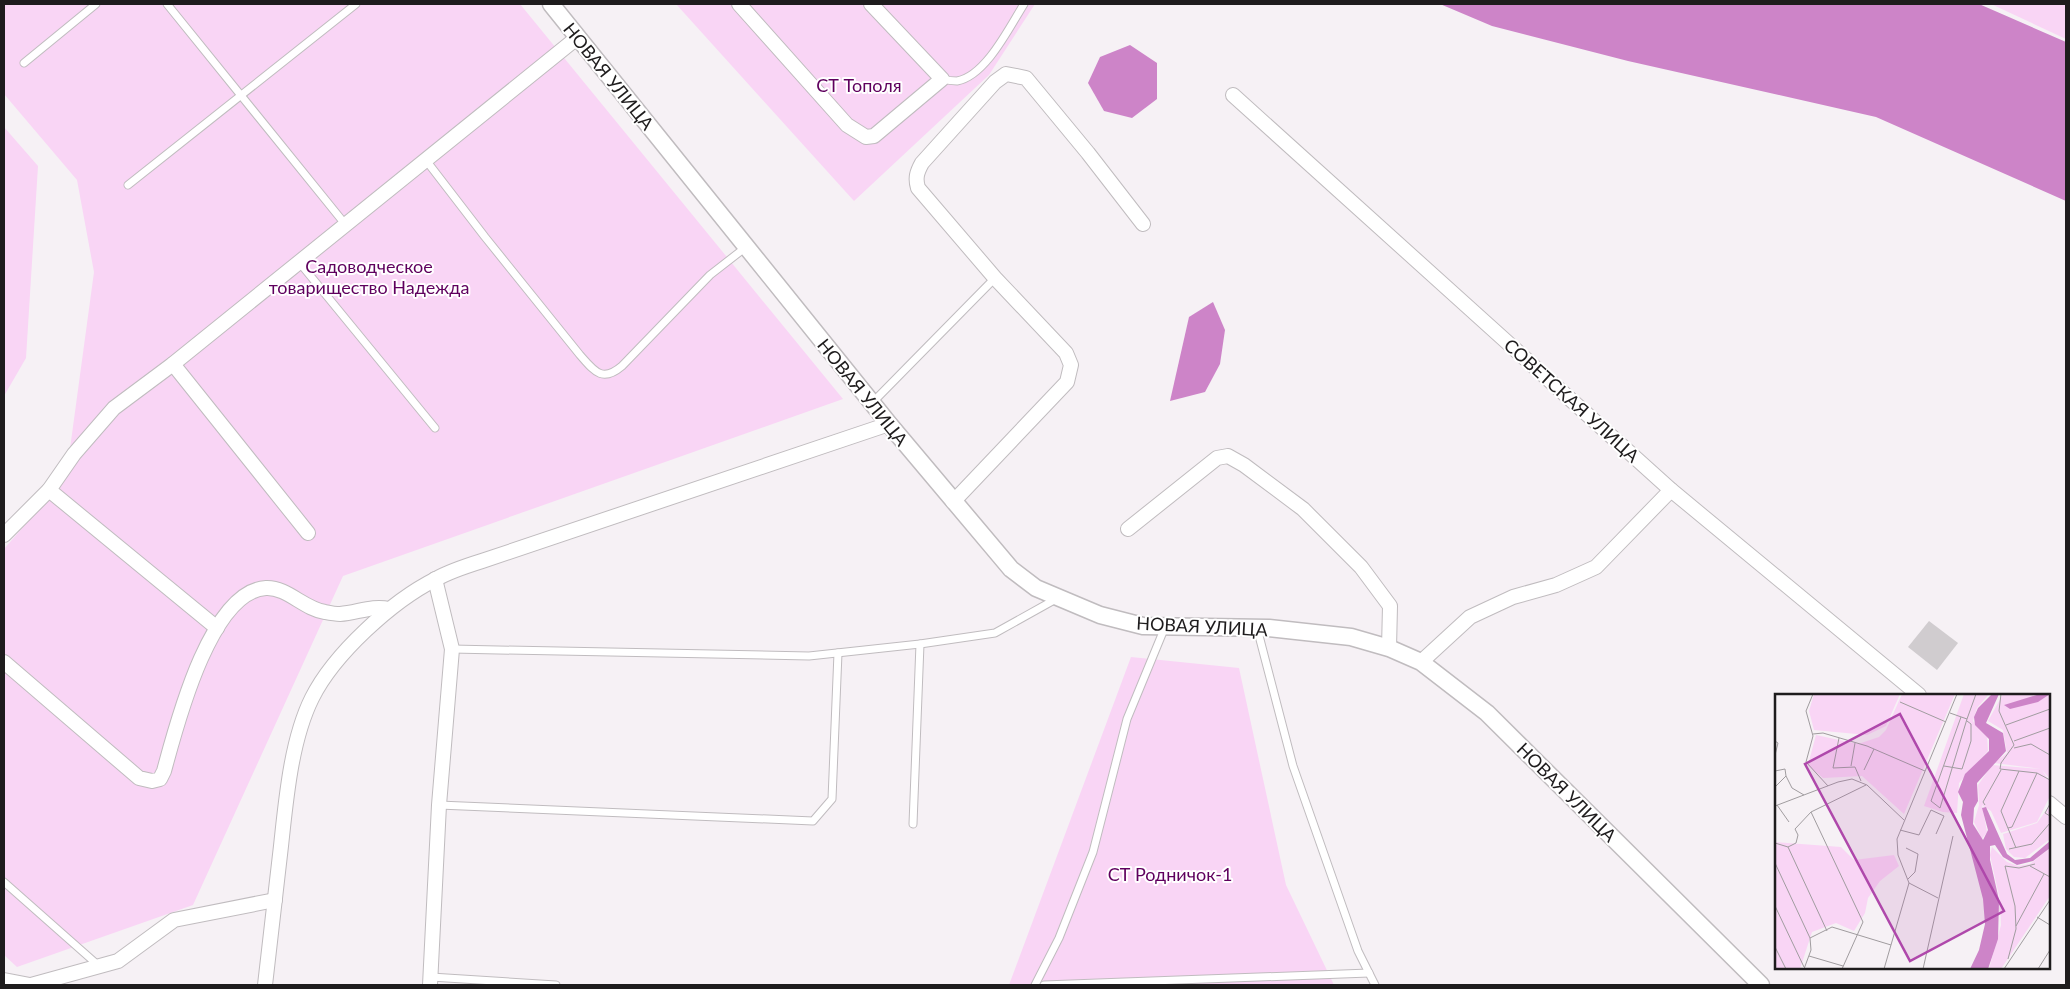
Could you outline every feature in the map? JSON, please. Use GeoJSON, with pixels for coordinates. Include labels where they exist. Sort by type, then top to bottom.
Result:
{"type":"FeatureCollection","features":[{"type":"Feature","properties":{"kind":"street","name":"НОВАЯ УЛИЦА"},"geometry":{"type":"LineString","coordinates":[[551,4],[889,424],[1011,569],[1036,588],[1058,598],[1100,615],[1143,626],[1257,628],[1351,637],[1389,648],[1421,662],[1487,713],[1761,985]]}},
{"type":"Feature","properties":{"kind":"street"},"geometry":{"type":"LineString","coordinates":[[739,4],[847,125],[866,137],[874,136],[942,79],[871,4]]}},
{"type":"Feature","properties":{"kind":"street"},"geometry":{"type":"LineString","coordinates":[[4,535],[49,490],[74,454],[114,408],[173,364],[425,158],[578,37]]}},
{"type":"Feature","properties":{"kind":"street"},"geometry":{"type":"LineString","coordinates":[[953,502],[1067,382],[1072,365],[1066,353],[995,278],[918,188],[916,173],[922,162],[995,82],[1006,74],[1026,78],[1088,153],[1142,224]]}},
{"type":"Feature","properties":{"kind":"street","name":"СОВЕТСКАЯ УЛИЦА"},"geometry":{"type":"LineString","coordinates":[[1234,95],[1671,490],[1918,694]]}},
{"type":"Feature","properties":{"kind":"street"},"geometry":{"type":"LineString","coordinates":[[173,364],[308,533]]}},
{"type":"Feature","properties":{"kind":"street"},"geometry":{"type":"LineString","coordinates":[[265,985],[286,800],[299,733],[312,698],[344,654],[389,609],[436,579],[482,560],[889,424]]}},
{"type":"Feature","properties":{"kind":"street"},"geometry":{"type":"LineString","coordinates":[[1128,529],[1217,458],[1228,456],[1244,465],[1303,509],[1362,567],[1390,606],[1389,648]]}},
{"type":"Feature","properties":{"kind":"street"},"geometry":{"type":"LineString","coordinates":[[49,490],[217,628]]}},
{"type":"Feature","properties":{"kind":"street"},"geometry":{"type":"LineString","coordinates":[[1421,662],[1470,617],[1513,597],[1556,585],[1596,567],[1671,490]]}},
{"type":"Feature","properties":{"kind":"street"},"geometry":{"type":"LineString","coordinates":[[431,981],[439,805],[452,649],[436,579]]}},
{"type":"Feature","properties":{"kind":"street"},"geometry":{"type":"LineString","coordinates":[[4,662],[139,778],[152,781],[160,778],[164,771],[192,678],[217,628],[232,606],[245,595],[266,588],[283,592],[309,608],[340,614],[369,608],[389,609]]}},
{"type":"Feature","properties":{"kind":"street"},"geometry":{"type":"LineString","coordinates":[[2050,804],[2066,817]]}},
{"type":"Feature","properties":{"kind":"street"},"geometry":{"type":"LineString","coordinates":[[4,980],[31,985],[99,967],[118,961],[174,920],[275,900]]}},
{"type":"Feature","properties":{"kind":"lane"},"geometry":{"type":"LineString","coordinates":[[24,63],[96,4]]}},
{"type":"Feature","properties":{"kind":"lane"},"geometry":{"type":"LineString","coordinates":[[167,4],[344,224]]}},
{"type":"Feature","properties":{"kind":"lane"},"geometry":{"type":"LineString","coordinates":[[128,185],[356,4]]}},
{"type":"Feature","properties":{"kind":"lane"},"geometry":{"type":"LineString","coordinates":[[942,79],[957,81],[972,74],[990,57],[1024,4]]}},
{"type":"Feature","properties":{"kind":"lane"},"geometry":{"type":"LineString","coordinates":[[425,158],[485,237],[580,355],[592,369],[603,375],[613,374],[622,366],[710,275],[747,247]]}},
{"type":"Feature","properties":{"kind":"lane"},"geometry":{"type":"LineString","coordinates":[[299,261],[435,428]]}},
{"type":"Feature","properties":{"kind":"lane"},"geometry":{"type":"LineString","coordinates":[[872,403],[995,278]]}},
{"type":"Feature","properties":{"kind":"lane"},"geometry":{"type":"LineString","coordinates":[[452,649],[809,656],[920,644],[995,633],[1058,598]]}},
{"type":"Feature","properties":{"kind":"lane"},"geometry":{"type":"LineString","coordinates":[[1035,985],[1060,938],[1093,852],[1127,719],[1165,626]]}},
{"type":"Feature","properties":{"kind":"lane"},"geometry":{"type":"LineString","coordinates":[[1257,628],[1293,766],[1358,951],[1375,985]]}},
{"type":"Feature","properties":{"kind":"lane"},"geometry":{"type":"LineString","coordinates":[[913,824],[920,644]]}},
{"type":"Feature","properties":{"kind":"lane"},"geometry":{"type":"LineString","coordinates":[[439,805],[813,821],[832,799],[838,653]]}},
{"type":"Feature","properties":{"kind":"lane"},"geometry":{"type":"LineString","coordinates":[[4,882],[99,967]]}},
{"type":"Feature","properties":{"kind":"lane"},"geometry":{"type":"LineString","coordinates":[[1044,985],[1369,973]]}},
{"type":"Feature","properties":{"kind":"lane"},"geometry":{"type":"LineString","coordinates":[[431,981],[556,985]]}},
{"type":"Feature","properties":{"kind":"green space","name":"Садоводческое товарищество Надежда"},"geometry":{"type":"Polygon","coordinates":[[[4,4],[520,4],[843,399],[343,576],[193,905],[17,967],[4,955],[4,549],[66,478],[94,272],[77,180],[4,94],[4,4]]]}},
{"type":"Feature","properties":{"kind":"green space","name":"СТ Тополя"},"geometry":{"type":"Polygon","coordinates":[[[676,4],[1035,4],[989,75],[854,201],[676,4]]]}},
{"type":"Feature","properties":{"kind":"green space"},"geometry":{"type":"Polygon","coordinates":[[[1991,4],[2066,4],[2066,39],[1991,4]]]}},
{"type":"Feature","properties":{"kind":"green space"},"geometry":{"type":"Polygon","coordinates":[[[4,127],[38,166],[26,358],[4,396],[4,127]]]}},
{"type":"Feature","properties":{"kind":"green space","name":"СТ Родничок-1"},"geometry":{"type":"Polygon","coordinates":[[[1131,657],[1239,668],[1286,885],[1334,985],[1009,985],[1131,657]]]}},
{"type":"Feature","properties":{"kind":"shaded area"},"geometry":{"type":"Polygon","coordinates":[[[1440,4],[1979,4],[2066,42],[2066,201],[1876,117],[1628,61],[1492,26],[1440,4]]]}},
{"type":"Feature","properties":{"kind":"shaded area"},"geometry":{"type":"Polygon","coordinates":[[[1130,45],[1157,63],[1157,99],[1132,118],[1104,111],[1088,83],[1100,57],[1130,45]]]}},
{"type":"Feature","properties":{"kind":"shaded area"},"geometry":{"type":"Polygon","coordinates":[[[1213,302],[1225,330],[1220,364],[1205,392],[1170,401],[1189,317],[1213,302]]]}},
{"type":"Feature","properties":{"kind":"building"},"geometry":{"type":"Polygon","coordinates":[[[1929,621],[1958,643],[1937,670],[1908,647],[1929,621]]]}}]}
